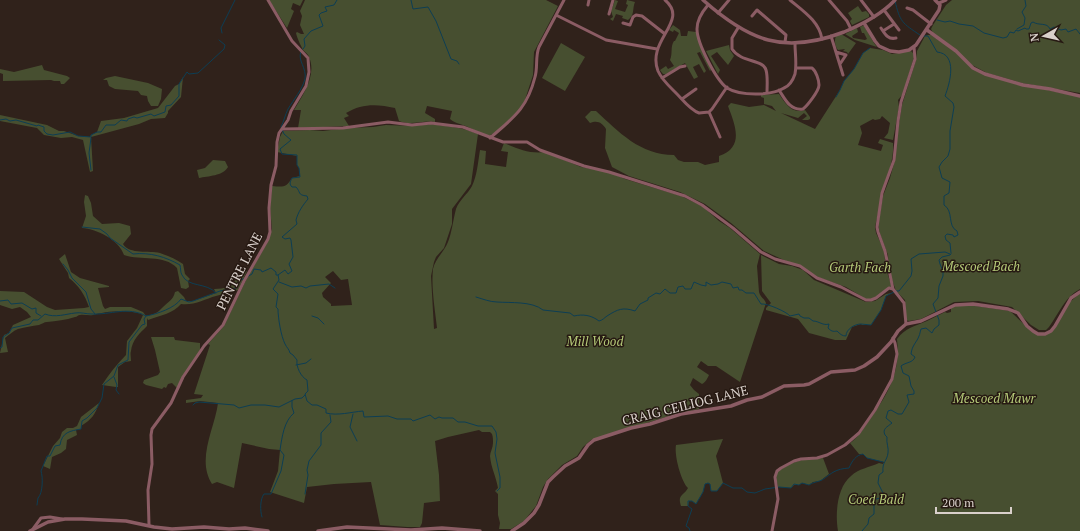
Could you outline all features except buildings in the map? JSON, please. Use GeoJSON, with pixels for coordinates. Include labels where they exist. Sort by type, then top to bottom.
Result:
{"type":"FeatureCollection","features":[{"type":"Feature","properties":{"kind":"street","name":"PENTRE LANE"},"geometry":{"type":"LineString","coordinates":[[149,525],[148,490],[152,464],[152,429],[166,409],[204,346],[223,325],[244,281],[262,251],[270,232],[269,208],[271,185],[276,166],[279,133],[288,120],[291,111],[306,86],[308,79],[308,58],[286,32],[268,0]]}},
{"type":"Feature","properties":{"kind":"street"},"geometry":{"type":"LineString","coordinates":[[490,138],[513,119],[522,109],[532,88],[535,76],[537,54],[544,36],[564,0]]}},
{"type":"Feature","properties":{"kind":"street"},"geometry":{"type":"LineString","coordinates":[[588,5],[590,0]]}},
{"type":"Feature","properties":{"kind":"street"},"geometry":{"type":"LineString","coordinates":[[609,14],[613,0]]}},
{"type":"Feature","properties":{"kind":"street"},"geometry":{"type":"LineString","coordinates":[[665,0],[671,6],[673,15],[672,23],[657,49],[657,66],[662,78],[696,112],[702,114],[709,112],[727,87]]}},
{"type":"Feature","properties":{"kind":"street"},"geometry":{"type":"LineString","coordinates":[[703,0],[738,28],[766,40],[795,44],[822,39],[851,29],[874,17],[894,1]]}},
{"type":"Feature","properties":{"kind":"street"},"geometry":{"type":"LineString","coordinates":[[718,13],[729,0]]}},
{"type":"Feature","properties":{"kind":"street"},"geometry":{"type":"LineString","coordinates":[[790,0],[810,16],[819,28],[822,39]]}},
{"type":"Feature","properties":{"kind":"street"},"geometry":{"type":"LineString","coordinates":[[861,0],[874,17]]}},
{"type":"Feature","properties":{"kind":"street"},"geometry":{"type":"LineString","coordinates":[[864,23],[874,41],[883,49],[899,52],[909,50],[922,38],[931,24],[939,10],[937,2],[946,0]]}},
{"type":"Feature","properties":{"kind":"street"},"geometry":{"type":"LineString","coordinates":[[831,1],[844,16],[851,29]]}},
{"type":"Feature","properties":{"kind":"street"},"geometry":{"type":"LineString","coordinates":[[708,5],[700,16],[697,33],[714,72],[719,80],[727,87],[741,93],[767,93],[780,90],[787,86],[795,74],[795,44]]}},
{"type":"Feature","properties":{"kind":"street"},"geometry":{"type":"LineString","coordinates":[[907,8],[913,10],[931,24]]}},
{"type":"Feature","properties":{"kind":"street"},"geometry":{"type":"LineString","coordinates":[[752,16],[757,10],[786,35],[785,42]]}},
{"type":"Feature","properties":{"kind":"street"},"geometry":{"type":"LineString","coordinates":[[884,10],[899,30]]}},
{"type":"Feature","properties":{"kind":"street"},"geometry":{"type":"LineString","coordinates":[[556,15],[606,40],[657,49]]}},
{"type":"Feature","properties":{"kind":"street"},"geometry":{"type":"LineString","coordinates":[[623,23],[630,25],[633,17],[636,15],[642,16],[665,34]]}},
{"type":"Feature","properties":{"kind":"street"},"geometry":{"type":"LineString","coordinates":[[894,24],[882,30],[886,36],[896,38]]}},
{"type":"Feature","properties":{"kind":"street"},"geometry":{"type":"LineString","coordinates":[[738,28],[732,38],[732,49],[739,57],[759,63],[764,67],[767,77],[767,93]]}},
{"type":"Feature","properties":{"kind":"street"},"geometry":{"type":"LineString","coordinates":[[926,32],[956,51],[973,68],[985,74],[1023,85],[1080,96]]}},
{"type":"Feature","properties":{"kind":"street"},"geometry":{"type":"LineString","coordinates":[[832,36],[843,75]]}},
{"type":"Feature","properties":{"kind":"street"},"geometry":{"type":"LineString","coordinates":[[914,47],[915,59],[906,92],[901,102],[894,160],[882,193],[877,227],[885,251],[893,289],[904,303],[906,324],[921,321],[949,307],[959,304],[973,304],[1008,309],[1018,313],[1027,326],[1038,334],[1045,334],[1051,331],[1055,326],[1071,298],[1080,292]]}},
{"type":"Feature","properties":{"kind":"street"},"geometry":{"type":"LineString","coordinates":[[836,52],[846,55],[840,64]]}},
{"type":"Feature","properties":{"kind":"street"},"geometry":{"type":"LineString","coordinates":[[662,78],[680,67],[685,66]]}},
{"type":"Feature","properties":{"kind":"street"},"geometry":{"type":"LineString","coordinates":[[780,90],[789,105],[794,108],[802,108],[808,104],[818,89],[819,84],[812,68],[796,68]]}},
{"type":"Feature","properties":{"kind":"street"},"geometry":{"type":"LineString","coordinates":[[682,99],[696,89]]}},
{"type":"Feature","properties":{"kind":"street"},"geometry":{"type":"LineString","coordinates":[[709,112],[720,137]]}},
{"type":"Feature","properties":{"kind":"street"},"geometry":{"type":"LineString","coordinates":[[283,128],[343,128],[368,126],[388,122],[412,125],[431,122],[463,127],[503,142],[529,143],[540,150],[584,166],[609,172],[685,196],[702,205],[733,228],[761,252],[775,259],[800,266],[817,278],[846,289],[866,300],[876,298],[889,288],[893,289]]}},
{"type":"Feature","properties":{"kind":"street","name":"CRAIG CEILIOG LANE"},"geometry":{"type":"LineString","coordinates":[[513,531],[524,523],[539,506],[548,482],[565,466],[579,458],[588,445],[594,440],[687,412],[731,406],[747,400],[762,397],[784,386],[804,385],[831,372],[855,370],[871,362],[906,324]]}},
{"type":"Feature","properties":{"kind":"street"},"geometry":{"type":"LineString","coordinates":[[772,531],[778,499],[775,474],[780,468],[797,460],[817,458],[826,455],[845,445],[859,432],[875,410],[892,379],[897,354],[896,343],[893,338]]}},
{"type":"Feature","properties":{"kind":"street"},"geometry":{"type":"LineString","coordinates":[[32,530],[37,522],[43,518],[126,520],[172,529],[204,527],[229,529],[245,528],[268,531]]}},
{"type":"Feature","properties":{"kind":"street"},"geometry":{"type":"LineString","coordinates":[[32,530],[48,522],[65,519]]}},
{"type":"Feature","properties":{"kind":"street"},"geometry":{"type":"LineString","coordinates":[[318,531],[347,527],[411,530],[442,528],[480,531]]}},
{"type":"Feature","properties":{"kind":"green space"},"geometry":{"type":"Polygon","coordinates":[[[269,0],[303,0],[300,6],[293,3],[291,9],[294,11],[287,28],[269,0]]]}},
{"type":"Feature","properties":{"kind":"green space"},"geometry":{"type":"Polygon","coordinates":[[[305,0],[546,0],[558,6],[534,52],[533,75],[522,109],[502,128],[489,136],[452,121],[450,119],[452,111],[427,106],[425,113],[435,119],[435,122],[412,123],[399,121],[395,108],[370,105],[358,107],[346,113],[349,116],[344,118],[349,126],[298,128],[301,110],[294,110],[308,85],[311,71],[309,57],[303,50],[296,33],[304,34],[300,25],[302,16],[300,11],[305,0]]]}},
{"type":"Feature","properties":{"kind":"green space"},"geometry":{"type":"Polygon","coordinates":[[[615,0],[618,1],[615,9],[625,12],[628,5],[626,4],[627,0],[635,2],[632,14],[628,20],[622,18],[623,16],[616,14],[613,21],[610,19],[613,17],[611,11],[615,0]]]}},
{"type":"Feature","properties":{"kind":"green space"},"geometry":{"type":"Polygon","coordinates":[[[952,0],[1080,0],[1080,93],[1022,83],[989,74],[972,65],[933,33],[931,29],[946,5],[952,0]]]}},
{"type":"Feature","properties":{"kind":"green space"},"geometry":{"type":"Polygon","coordinates":[[[858,6],[862,12],[866,11],[869,14],[869,17],[852,25],[850,21],[852,19],[848,13],[858,6]]]}},
{"type":"Feature","properties":{"kind":"green space"},"geometry":{"type":"Polygon","coordinates":[[[673,25],[680,30],[681,36],[687,36],[688,31],[696,32],[711,70],[710,71],[700,52],[697,53],[706,71],[704,73],[699,64],[693,67],[698,77],[694,79],[685,63],[666,74],[663,74],[660,70],[666,66],[668,69],[674,66],[670,60],[672,46],[679,33],[674,30],[673,32],[669,30],[673,25]]]}},
{"type":"Feature","properties":{"kind":"green space"},"geometry":{"type":"Polygon","coordinates":[[[864,26],[877,47],[855,40],[845,34],[857,28],[858,32],[852,36],[853,38],[865,40],[867,39],[864,33],[862,33],[860,27],[864,26]]]}},
{"type":"Feature","properties":{"kind":"green space"},"geometry":{"type":"Polygon","coordinates":[[[841,34],[856,43],[848,54],[847,52],[843,51],[845,49],[838,50],[836,47],[835,38],[841,34]]]}},
{"type":"Feature","properties":{"kind":"green space","name":"Mescoed Bach"},"geometry":{"type":"Polygon","coordinates":[[[931,35],[952,49],[973,69],[1043,89],[1080,97],[1080,289],[1070,296],[1046,330],[1039,330],[1031,325],[1012,307],[978,301],[954,302],[921,319],[906,320],[905,300],[896,291],[889,271],[888,255],[878,225],[883,196],[895,160],[896,142],[902,105],[916,60],[917,51],[925,36],[931,35]]]}},
{"type":"Feature","properties":{"kind":"green space"},"geometry":{"type":"Polygon","coordinates":[[[561,43],[585,57],[565,91],[542,78],[561,43]]]}},
{"type":"Feature","properties":{"kind":"green space"},"geometry":{"type":"Polygon","coordinates":[[[729,45],[734,56],[728,65],[717,52],[711,56],[720,70],[718,74],[706,51],[729,45]]]}},
{"type":"Feature","properties":{"kind":"green space","name":"Garth Fach"},"geometry":{"type":"Polygon","coordinates":[[[870,48],[883,50],[892,54],[911,51],[914,54],[903,94],[898,100],[899,107],[893,140],[884,138],[888,133],[890,123],[882,116],[880,119],[873,119],[860,126],[862,133],[858,145],[881,151],[883,145],[878,143],[880,139],[893,143],[891,164],[875,227],[876,233],[884,250],[886,269],[892,287],[871,299],[866,299],[846,287],[820,278],[764,251],[731,223],[705,204],[680,192],[629,176],[612,167],[605,148],[606,129],[600,123],[590,123],[585,117],[591,111],[596,111],[631,141],[640,147],[651,151],[674,155],[678,160],[684,162],[698,162],[705,165],[719,162],[719,156],[727,152],[735,141],[735,128],[728,106],[731,103],[749,107],[764,105],[776,111],[772,106],[764,104],[764,98],[761,97],[761,95],[779,94],[792,109],[796,111],[805,110],[810,119],[802,120],[807,116],[804,113],[798,118],[781,113],[815,129],[863,53],[870,48]]]}},
{"type":"Feature","properties":{"kind":"green space"},"geometry":{"type":"Polygon","coordinates":[[[42,65],[44,70],[70,78],[64,84],[61,84],[60,81],[51,80],[3,81],[3,74],[0,73],[0,69],[14,72],[42,65]]]}},
{"type":"Feature","properties":{"kind":"green space"},"geometry":{"type":"Polygon","coordinates":[[[115,76],[148,83],[162,89],[161,99],[158,106],[151,106],[147,96],[141,95],[138,91],[115,89],[109,86],[107,80],[103,80],[115,76]]]}},
{"type":"Feature","properties":{"kind":"green space"},"geometry":{"type":"Polygon","coordinates":[[[183,77],[181,97],[168,111],[165,118],[151,119],[139,124],[91,137],[93,171],[90,172],[83,140],[72,137],[61,138],[44,135],[37,128],[0,121],[0,115],[47,125],[59,131],[64,131],[78,136],[90,137],[97,132],[101,121],[124,118],[158,108],[175,86],[179,84],[183,77]]]}},
{"type":"Feature","properties":{"kind":"green space","name":"Mill Wood"},"geometry":{"type":"Polygon","coordinates":[[[430,124],[442,125],[460,128],[478,134],[471,184],[452,209],[452,224],[444,248],[436,257],[434,262],[431,276],[434,329],[437,328],[432,284],[434,265],[448,242],[457,206],[474,182],[480,150],[486,151],[485,164],[506,167],[508,152],[501,151],[504,143],[529,152],[545,152],[581,167],[609,172],[625,179],[681,196],[702,206],[760,254],[757,266],[759,292],[766,303],[740,382],[716,366],[708,366],[701,361],[697,367],[709,375],[702,384],[693,378],[690,385],[699,394],[699,409],[676,414],[591,440],[583,447],[577,456],[562,465],[548,479],[543,487],[536,506],[524,521],[511,529],[499,529],[498,494],[495,491],[498,488],[490,456],[493,445],[493,436],[490,432],[482,432],[479,430],[435,441],[440,501],[424,503],[422,523],[420,527],[380,525],[371,482],[307,487],[304,503],[270,492],[278,471],[280,450],[242,443],[234,488],[217,482],[212,484],[206,464],[206,454],[218,403],[200,401],[186,403],[186,400],[201,398],[203,395],[194,394],[210,345],[208,344],[224,326],[247,278],[266,245],[272,229],[270,208],[272,186],[284,186],[288,184],[292,178],[300,176],[297,165],[297,156],[277,152],[280,137],[283,131],[323,131],[386,125],[413,126],[430,124]],[[333,271],[325,277],[331,283],[322,293],[323,297],[331,304],[331,306],[352,305],[348,279],[341,280],[333,271]]]}},
{"type":"Feature","properties":{"kind":"green space"},"geometry":{"type":"Polygon","coordinates":[[[213,160],[225,161],[228,167],[219,174],[199,178],[197,170],[205,168],[213,160]]]}},
{"type":"Feature","properties":{"kind":"green space"},"geometry":{"type":"Polygon","coordinates":[[[85,195],[88,196],[91,203],[93,216],[102,224],[119,223],[130,226],[131,234],[123,244],[130,250],[160,253],[183,264],[185,274],[190,279],[188,281],[189,287],[186,289],[181,288],[177,268],[172,264],[159,259],[138,258],[124,255],[117,245],[107,236],[82,228],[86,216],[84,202],[85,195]]]}},
{"type":"Feature","properties":{"kind":"green space"},"geometry":{"type":"Polygon","coordinates":[[[65,254],[71,272],[80,278],[109,286],[98,288],[105,309],[110,307],[131,307],[143,312],[146,316],[159,311],[172,299],[175,292],[178,291],[186,301],[193,301],[216,293],[214,289],[231,285],[242,273],[247,271],[238,290],[194,303],[181,304],[166,314],[148,320],[147,318],[147,326],[133,343],[131,361],[125,362],[118,367],[118,387],[116,387],[102,385],[113,369],[126,355],[127,341],[137,328],[143,315],[139,313],[119,311],[79,315],[68,319],[46,322],[39,325],[18,329],[5,338],[8,352],[0,353],[4,335],[9,333],[13,325],[31,317],[20,307],[12,309],[0,305],[0,291],[24,292],[47,307],[55,310],[89,307],[84,295],[76,284],[69,278],[68,273],[59,259],[65,254]]]}},
{"type":"Feature","properties":{"kind":"green space"},"geometry":{"type":"Polygon","coordinates":[[[761,255],[779,264],[792,266],[803,270],[814,280],[866,302],[875,301],[886,294],[892,293],[886,296],[881,310],[871,325],[861,324],[852,327],[846,340],[835,340],[809,333],[798,319],[766,310],[771,303],[762,291],[761,255]]]}},
{"type":"Feature","properties":{"kind":"green space","name":"Mescoed Mawr"},"geometry":{"type":"Polygon","coordinates":[[[1080,293],[1080,531],[838,531],[838,501],[846,481],[864,468],[879,463],[883,464],[884,462],[867,458],[863,454],[859,454],[850,443],[860,433],[887,393],[895,374],[898,352],[897,339],[900,335],[914,326],[945,312],[951,312],[951,308],[954,306],[976,306],[1010,311],[1027,327],[1041,335],[1052,331],[1070,302],[1080,293]]]}},
{"type":"Feature","properties":{"kind":"green space"},"geometry":{"type":"Polygon","coordinates":[[[151,337],[174,337],[175,340],[200,343],[200,350],[177,388],[172,383],[168,384],[166,388],[164,387],[162,389],[143,383],[144,380],[158,375],[160,372],[151,337]]]}},
{"type":"Feature","properties":{"kind":"green space"},"geometry":{"type":"Polygon","coordinates":[[[99,403],[93,416],[81,426],[81,429],[76,430],[77,435],[67,440],[66,449],[52,457],[50,469],[43,466],[62,432],[67,428],[77,426],[81,417],[99,403]]]}},
{"type":"Feature","properties":{"kind":"green space"},"geometry":{"type":"Polygon","coordinates":[[[723,439],[716,456],[723,483],[717,491],[711,491],[710,484],[705,484],[703,492],[696,504],[689,501],[688,506],[681,506],[680,497],[688,488],[685,485],[679,468],[676,455],[676,445],[723,439]]]}},
{"type":"Feature","properties":{"kind":"green space"},"geometry":{"type":"Polygon","coordinates":[[[823,458],[829,474],[820,481],[813,482],[809,485],[802,483],[799,485],[794,485],[791,488],[778,487],[776,476],[778,471],[792,463],[802,460],[823,458]]]}},
{"type":"Feature","properties":{"kind":"waterway"},"geometry":{"type":"LineString","coordinates":[[222,33],[221,28],[235,0]]}},
{"type":"Feature","properties":{"kind":"waterway"},"geometry":{"type":"LineString","coordinates":[[303,49],[305,46],[304,39],[311,31],[323,26],[319,15],[327,11],[325,7],[334,5],[337,0]]}},
{"type":"Feature","properties":{"kind":"waterway"},"geometry":{"type":"LineString","coordinates":[[411,0],[413,9],[428,7],[436,21],[451,59],[457,61],[459,64]]}},
{"type":"Feature","properties":{"kind":"waterway"},"geometry":{"type":"LineString","coordinates":[[1017,29],[1024,25],[1025,18],[1022,12],[1026,6],[1025,0]]}},
{"type":"Feature","properties":{"kind":"waterway"},"geometry":{"type":"LineString","coordinates":[[895,1],[900,18],[905,25],[920,35]]}},
{"type":"Feature","properties":{"kind":"waterway"},"geometry":{"type":"LineString","coordinates":[[937,20],[973,26],[984,33],[1003,38],[1007,37],[1010,32],[1014,33],[1016,30],[1018,31],[1025,28],[1029,29],[1031,23],[1033,22],[1045,25],[1050,29],[1054,27],[1061,30],[1066,29],[1068,32],[1076,29],[1080,34]]}},
{"type":"Feature","properties":{"kind":"waterway"},"geometry":{"type":"LineString","coordinates":[[923,36],[928,36],[937,52],[944,54],[948,58],[951,70],[945,96],[953,103],[954,107],[950,131],[950,149],[948,156],[939,167],[942,178],[950,182],[949,193],[944,196],[944,205],[949,211],[952,226],[957,231],[958,235],[954,237],[953,235],[947,234],[945,236],[946,240],[950,243],[951,253]]}},
{"type":"Feature","properties":{"kind":"waterway"},"geometry":{"type":"LineString","coordinates":[[0,120],[16,120],[38,125],[44,127],[44,131],[47,134],[53,135],[70,132],[78,136],[91,137],[91,135],[101,132],[106,125],[115,125],[121,120],[127,121],[128,119],[134,117],[137,118],[151,114],[154,116],[165,112],[166,106],[171,105],[179,96],[179,84],[187,72],[189,74],[198,73],[224,49],[225,45],[219,40]]}},
{"type":"Feature","properties":{"kind":"waterway"},"geometry":{"type":"LineString","coordinates":[[836,97],[844,81],[854,69],[863,53],[870,48]]}},
{"type":"Feature","properties":{"kind":"waterway"},"geometry":{"type":"LineString","coordinates":[[301,52],[300,58],[305,71],[305,79],[300,91],[288,109],[281,127],[284,134],[291,140],[280,149],[282,154],[297,155],[297,165],[299,168],[300,177],[292,178],[290,184],[292,187],[296,187],[300,194],[307,196],[308,199],[298,214],[296,220],[297,224],[282,237],[285,239],[290,238],[291,240],[293,257],[289,264],[292,271],[288,274],[285,270],[278,275],[279,280],[273,289],[278,294],[276,307],[278,309],[280,327],[284,341],[290,353],[297,360],[298,369],[307,380],[308,391],[305,394],[307,401],[312,405],[317,405],[326,409],[326,413],[331,414],[363,411],[364,417],[388,416],[397,419],[411,419],[413,421],[430,415],[435,419],[439,417],[453,418],[458,422],[465,422],[478,426],[492,426],[496,432],[497,439],[495,453],[500,477],[500,488],[497,491]]}},
{"type":"Feature","properties":{"kind":"waterway"},"geometry":{"type":"LineString","coordinates":[[91,138],[89,153],[91,170]]}},
{"type":"Feature","properties":{"kind":"waterway"},"geometry":{"type":"LineString","coordinates":[[82,227],[100,229],[133,254],[152,254],[175,262],[180,265],[181,274],[185,279],[193,284],[208,287],[216,293]]}},
{"type":"Feature","properties":{"kind":"waterway"},"geometry":{"type":"LineString","coordinates":[[896,291],[899,291],[911,276],[911,259],[919,254],[945,252],[950,254]]}},
{"type":"Feature","properties":{"kind":"waterway"},"geometry":{"type":"LineString","coordinates":[[862,531],[868,524],[869,518],[874,514],[874,503],[876,499],[885,497],[878,483],[879,475],[883,472],[883,466],[888,453],[887,437],[884,431],[892,423],[886,418],[888,411],[891,410],[898,414],[902,414],[909,402],[907,395],[914,394],[909,376],[903,373],[901,366],[914,359],[915,357],[911,354],[921,329],[926,328],[932,333],[939,325],[939,320],[933,304],[938,298],[939,286],[943,276],[943,271],[939,260],[942,257],[951,254]]}},
{"type":"Feature","properties":{"kind":"waterway"},"geometry":{"type":"LineString","coordinates":[[63,264],[72,278],[86,292],[91,309],[95,314]]}},
{"type":"Feature","properties":{"kind":"waterway"},"geometry":{"type":"LineString","coordinates":[[247,277],[252,274],[254,269],[261,270],[262,272],[271,268],[276,272],[276,275],[278,275]]}},
{"type":"Feature","properties":{"kind":"waterway"},"geometry":{"type":"LineString","coordinates":[[0,348],[2,347],[3,337],[9,333],[12,328],[30,324],[33,320],[38,320],[45,314],[57,316],[77,313],[98,314],[126,311],[139,313],[146,316],[170,308],[181,299],[189,302],[220,291],[236,288],[239,281],[245,278]]}},
{"type":"Feature","properties":{"kind":"waterway"},"geometry":{"type":"LineString","coordinates":[[279,282],[292,287],[301,286],[306,288],[310,286],[329,284],[335,288]]}},
{"type":"Feature","properties":{"kind":"waterway"},"geometry":{"type":"LineString","coordinates":[[476,297],[494,302],[533,305],[543,310],[570,313],[574,316],[581,315],[593,317],[599,321],[621,309],[635,311],[640,304],[648,300],[648,298],[656,293],[660,294],[665,289],[670,293],[676,293],[678,287],[683,286],[685,289],[691,289],[694,282],[706,286],[706,282],[711,285],[722,282],[731,284],[733,288],[738,287],[739,290],[746,293],[754,293],[761,304],[777,308],[790,316],[799,314],[804,318],[809,318],[823,324],[829,324],[828,328],[830,330],[837,331],[841,335],[846,336],[849,329],[856,325],[871,325],[881,310],[886,296],[894,292]]}},
{"type":"Feature","properties":{"kind":"waterway"},"geometry":{"type":"LineString","coordinates":[[0,301],[8,300],[11,304],[22,303],[32,309],[36,308],[36,313],[41,316]]}},
{"type":"Feature","properties":{"kind":"waterway"},"geometry":{"type":"LineString","coordinates":[[37,505],[42,489],[41,471],[47,456],[50,456],[55,446],[60,445],[63,437],[67,433],[81,429],[82,421],[97,408],[102,398],[104,384],[114,376],[118,365],[128,360],[129,342],[142,325],[145,324],[144,319],[146,316]]}},
{"type":"Feature","properties":{"kind":"waterway"},"geometry":{"type":"LineString","coordinates":[[312,316],[318,318],[324,324]]}},
{"type":"Feature","properties":{"kind":"waterway"},"geometry":{"type":"LineString","coordinates":[[296,365],[306,363],[311,359]]}},
{"type":"Feature","properties":{"kind":"waterway"},"geometry":{"type":"LineString","coordinates":[[114,377],[117,385],[116,390],[119,394]]}},
{"type":"Feature","properties":{"kind":"waterway"},"geometry":{"type":"LineString","coordinates":[[193,405],[199,402],[234,405],[239,408],[251,405],[279,407],[295,399],[302,398],[305,395]]}},
{"type":"Feature","properties":{"kind":"waterway"},"geometry":{"type":"LineString","coordinates":[[262,517],[261,505],[263,496],[264,494],[271,494],[281,471],[284,455],[280,450],[286,425],[294,413],[292,401]]}},
{"type":"Feature","properties":{"kind":"waterway"},"geometry":{"type":"LineString","coordinates":[[353,414],[350,427],[357,441]]}},
{"type":"Feature","properties":{"kind":"waterway"},"geometry":{"type":"LineString","coordinates":[[305,494],[309,461],[321,445],[321,433],[331,422],[330,415]]}},
{"type":"Feature","properties":{"kind":"waterway"},"geometry":{"type":"LineString","coordinates":[[690,531],[686,526],[692,509],[688,506],[688,501],[692,501],[696,504],[703,492],[705,484],[710,484],[711,491],[717,491],[723,483],[733,488],[742,488],[747,492],[755,493],[765,489],[779,487],[791,488],[794,484],[799,485],[802,483],[809,485],[822,480],[837,470],[849,468],[854,459],[863,454],[867,458],[883,462]]}},
{"type":"Feature","properties":{"kind":"park label","name":"Coed Bald"},"geometry":{"type":"Point","coordinates":[876,499]}}]}
